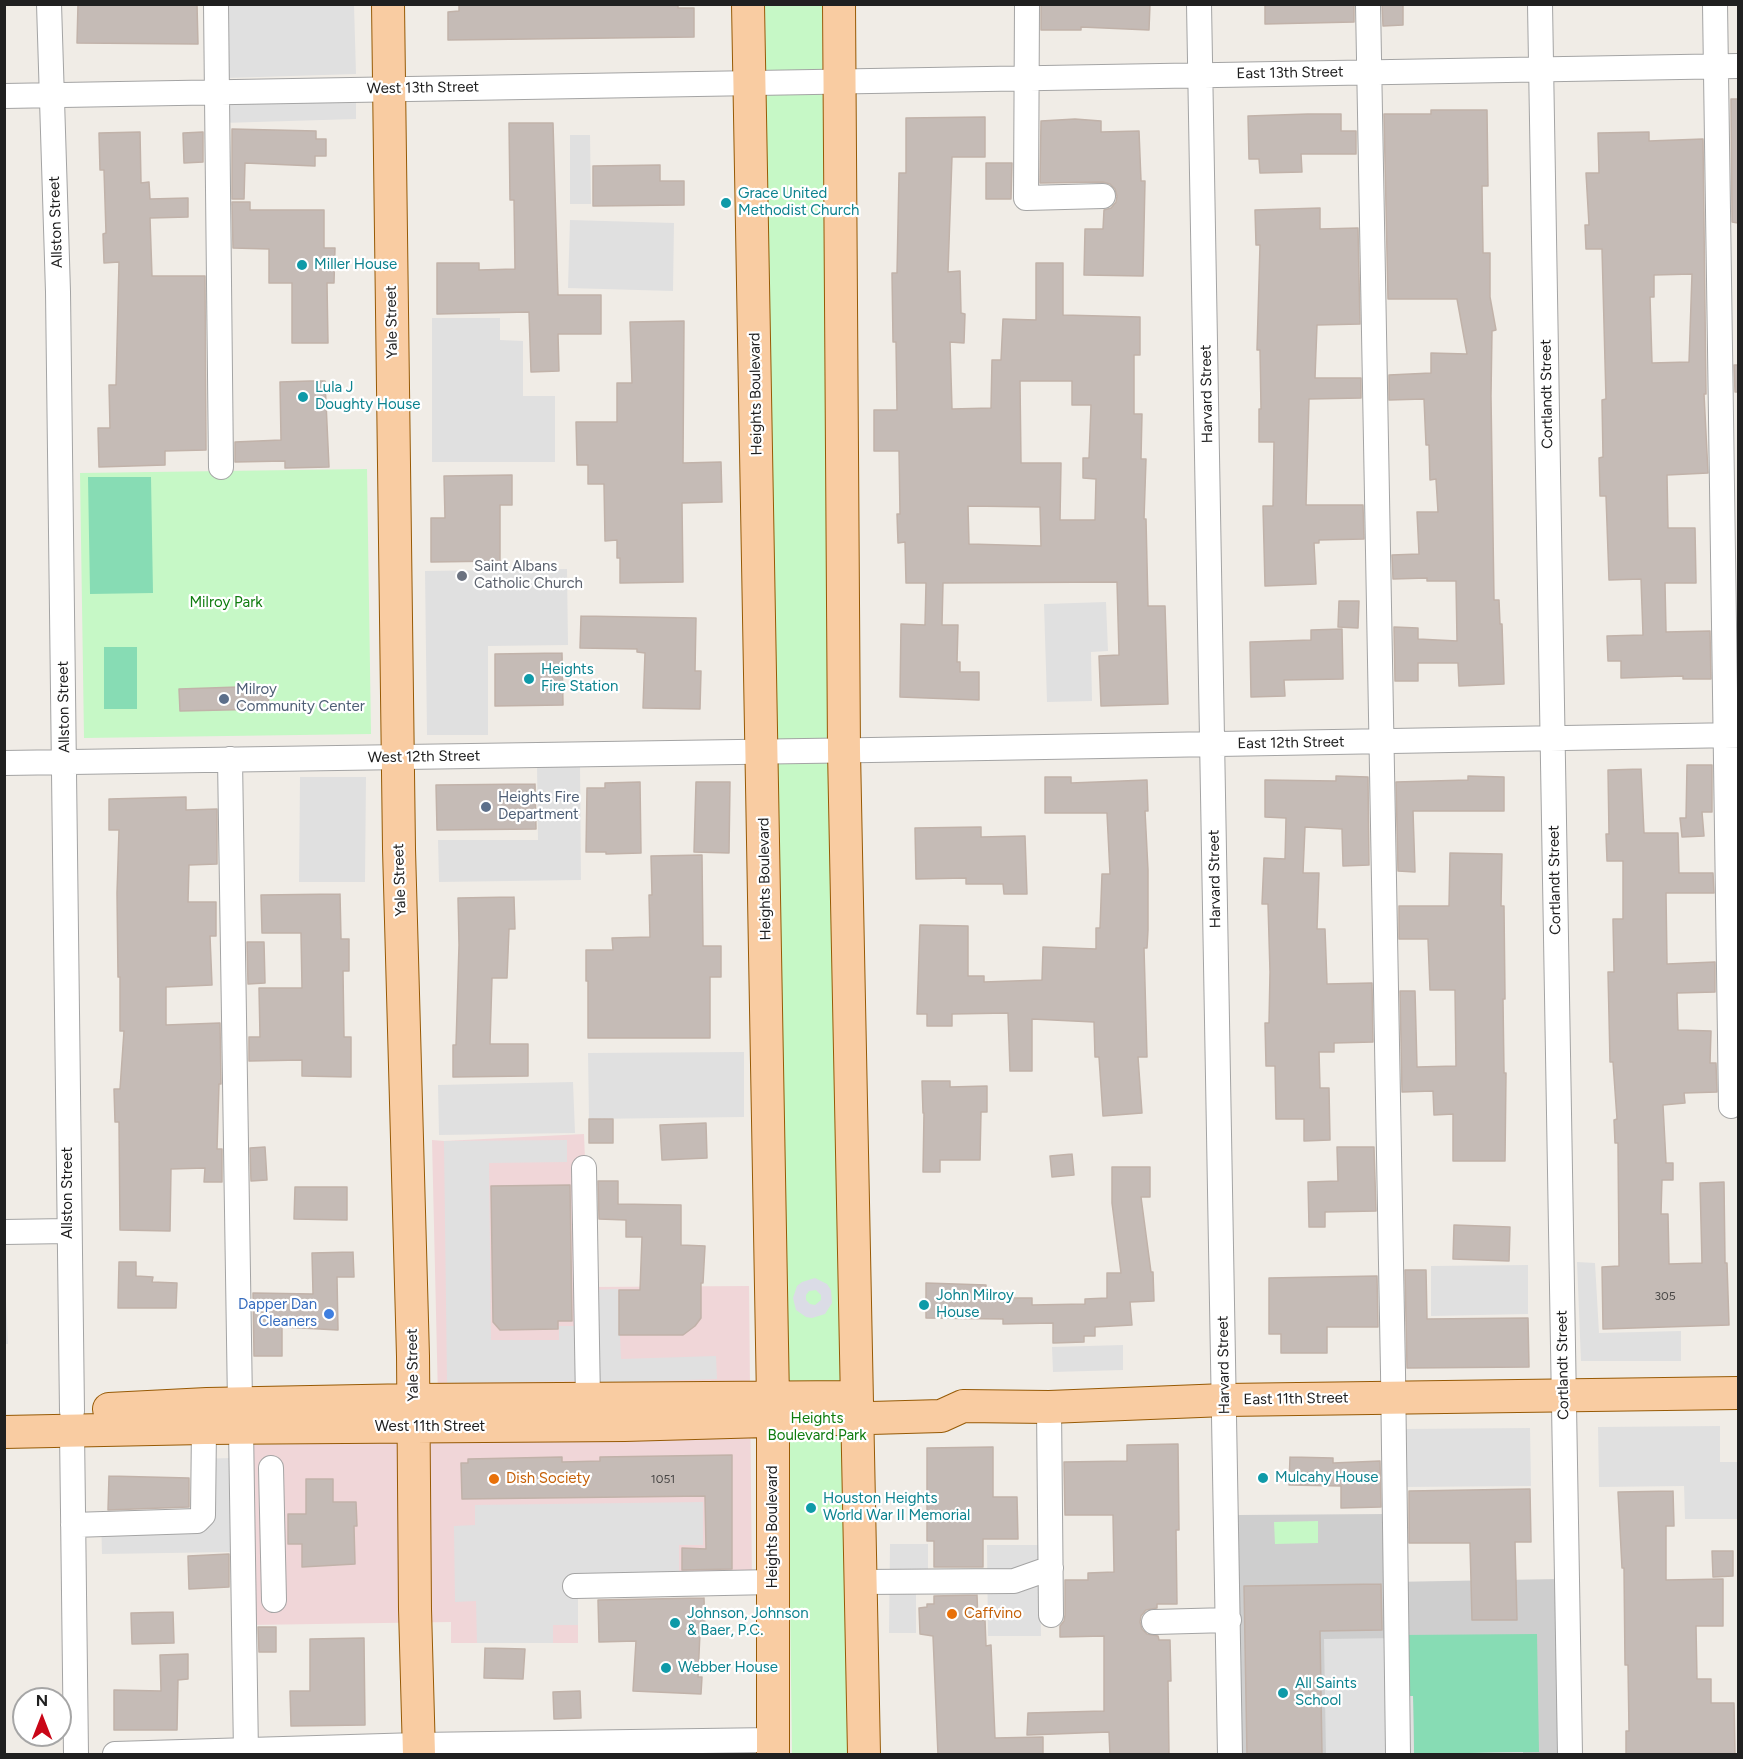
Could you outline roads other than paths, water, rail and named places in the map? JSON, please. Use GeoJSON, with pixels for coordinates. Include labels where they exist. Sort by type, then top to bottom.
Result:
{"type":"FeatureCollection","features":[{"type":"Feature","properties":{"kind":"main road","name":"Yale Street"},"geometry":{"type":"LineString","coordinates":[[388,4],[398,756],[414,1414],[418,1750]]}},
{"type":"Feature","properties":{"kind":"main road","name":"Heights Boulevard"},"geometry":{"type":"LineString","coordinates":[[748,4],[773,1410],[773,1747]]}},
{"type":"Feature","properties":{"kind":"main road"},"geometry":{"type":"LineString","coordinates":[[839,4],[844,751],[864,1755]]}},
{"type":"Feature","properties":{"kind":"main road","name":"East 11th Street"},"geometry":{"type":"LineString","coordinates":[[856,1408],[940,1416],[963,1406],[1049,1407],[1225,1400],[1738,1394]]}},
{"type":"Feature","properties":{"kind":"main road","name":"West 11th Street"},"geometry":{"type":"LineString","coordinates":[[414,1414],[588,1401],[773,1410]]}},
{"type":"Feature","properties":{"kind":"main road","name":"West 11th Street"},"geometry":{"type":"LineString","coordinates":[[4,1432],[72,1421],[204,1428],[240,1416],[856,1408]]}},
{"type":"Feature","properties":{"kind":"main road"},"geometry":{"type":"LineString","coordinates":[[4,1413],[72,1421],[240,1416]]}},
{"type":"Feature","properties":{"kind":"street","name":"Allston Street"},"geometry":{"type":"LineString","coordinates":[[49,4],[58,292],[76,1755]]}},
{"type":"Feature","properties":{"kind":"street"},"geometry":{"type":"LineString","coordinates":[[216,4],[221,466]]}},
{"type":"Feature","properties":{"kind":"street"},"geometry":{"type":"LineString","coordinates":[[1027,4],[1026,198],[1103,196]]}},
{"type":"Feature","properties":{"kind":"street","name":"Harvard Street"},"geometry":{"type":"LineString","coordinates":[[1199,4],[1230,1755]]}},
{"type":"Feature","properties":{"kind":"street"},"geometry":{"type":"LineString","coordinates":[[1368,4],[1398,1755]]}},
{"type":"Feature","properties":{"kind":"street","name":"Cortlandt Street"},"geometry":{"type":"LineString","coordinates":[[1540,4],[1570,1755]]}},
{"type":"Feature","properties":{"kind":"street"},"geometry":{"type":"LineString","coordinates":[[1715,4],[1727,66],[1732,735],[1731,1106]]}},
{"type":"Feature","properties":{"kind":"street","name":"East 13th Street"},"geometry":{"type":"LineString","coordinates":[[841,81],[1727,66]]}},
{"type":"Feature","properties":{"kind":"street","name":"West 13th Street"},"geometry":{"type":"LineString","coordinates":[[4,96],[841,81]]}},
{"type":"Feature","properties":{"kind":"street","name":"East 12th Street"},"geometry":{"type":"LineString","coordinates":[[844,751],[1732,735]]}},
{"type":"Feature","properties":{"kind":"street","name":"West 12th Street"},"geometry":{"type":"LineString","coordinates":[[4,763],[844,751]]}},
{"type":"Feature","properties":{"kind":"street"},"geometry":{"type":"LineString","coordinates":[[230,759],[246,1753]]}},
{"type":"Feature","properties":{"kind":"street"},"geometry":{"type":"LineString","coordinates":[[584,1168],[588,1401]]}},
{"type":"Feature","properties":{"kind":"street"},"geometry":{"type":"LineString","coordinates":[[4,1232],[68,1230]]}},
{"type":"Feature","properties":{"kind":"street"},"geometry":{"type":"LineString","coordinates":[[1049,1407],[1052,1615]]}},
{"type":"Feature","properties":{"kind":"street"},"geometry":{"type":"LineString","coordinates":[[73,1525],[197,1521],[203,1515],[204,1428]]}},
{"type":"Feature","properties":{"kind":"street"},"geometry":{"type":"LineString","coordinates":[[271,1468],[274,1600]]}},
{"type":"Feature","properties":{"kind":"street"},"geometry":{"type":"LineString","coordinates":[[860,1582],[1014,1581],[1051,1568]]}},
{"type":"Feature","properties":{"kind":"street"},"geometry":{"type":"LineString","coordinates":[[575,1586],[773,1582]]}},
{"type":"Feature","properties":{"kind":"street"},"geometry":{"type":"LineString","coordinates":[[1154,1622],[1229,1620]]}},
{"type":"Feature","properties":{"kind":"street"},"geometry":{"type":"LineString","coordinates":[[115,1755],[773,1747]]}},
{"type":"Feature","properties":{"kind":"place","name":"Grace United Methodist Church"},"geometry":{"type":"Point","coordinates":[726,203]}},
{"type":"Feature","properties":{"kind":"place","name":"Miller House"},"geometry":{"type":"Point","coordinates":[302,265]}},
{"type":"Feature","properties":{"kind":"place","name":"Lula J Doughty House"},"geometry":{"type":"Point","coordinates":[303,397]}},
{"type":"Feature","properties":{"kind":"place","name":"Saint Albans Catholic Church"},"geometry":{"type":"Point","coordinates":[462,576]}},
{"type":"Feature","properties":{"kind":"place","name":"Heights Fire Station"},"geometry":{"type":"Point","coordinates":[529,679]}},
{"type":"Feature","properties":{"kind":"place","name":"Milroy Community Center"},"geometry":{"type":"Point","coordinates":[224,699]}},
{"type":"Feature","properties":{"kind":"place","name":"Heights Fire Department"},"geometry":{"type":"Point","coordinates":[486,807]}},
{"type":"Feature","properties":{"kind":"place","name":"John Milroy House"},"geometry":{"type":"Point","coordinates":[924,1305]}},
{"type":"Feature","properties":{"kind":"place","name":"Dapper Dan Cleaners"},"geometry":{"type":"Point","coordinates":[329,1314]}},
{"type":"Feature","properties":{"kind":"place","name":"Mulcahy House"},"geometry":{"type":"Point","coordinates":[1263,1478]}},
{"type":"Feature","properties":{"kind":"place","name":"Dish Society"},"geometry":{"type":"Point","coordinates":[494,1479]}},
{"type":"Feature","properties":{"kind":"place","name":"Houston Heights World War II Memorial"},"geometry":{"type":"Point","coordinates":[811,1508]}},
{"type":"Feature","properties":{"kind":"place","name":"Caffvino"},"geometry":{"type":"Point","coordinates":[952,1614]}},
{"type":"Feature","properties":{"kind":"place","name":"Johnson, Johnson & Baer, P.C."},"geometry":{"type":"Point","coordinates":[675,1623]}},
{"type":"Feature","properties":{"kind":"place","name":"Webber House"},"geometry":{"type":"Point","coordinates":[666,1668]}},
{"type":"Feature","properties":{"kind":"place","name":"All Saints School"},"geometry":{"type":"Point","coordinates":[1283,1693]}},
{"type":"Feature","properties":{"kind":"park label","name":"Milroy Park"},"geometry":{"type":"Point","coordinates":[226,603]}},
{"type":"Feature","properties":{"kind":"park label","name":"Heights Boulevard Park"},"geometry":{"type":"Point","coordinates":[817,1428]}}]}
